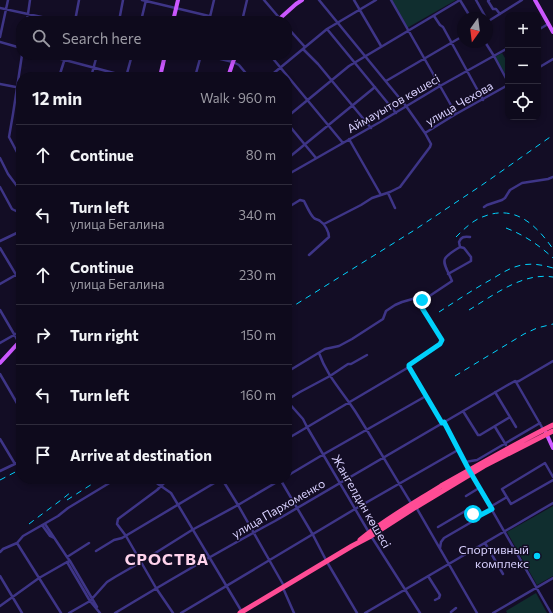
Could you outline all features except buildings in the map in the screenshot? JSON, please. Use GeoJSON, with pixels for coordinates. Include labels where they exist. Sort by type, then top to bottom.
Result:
{"type":"FeatureCollection","features":[{"type":"Feature","properties":{"kind":"highway"},"geometry":{"type":"LineString","coordinates":[[470,472],[484,466],[545,432],[553,425]]}},
{"type":"Feature","properties":{"kind":"highway"},"geometry":{"type":"LineString","coordinates":[[241,613],[327,562],[414,505],[470,472],[507,446],[545,432],[553,432]]}},
{"type":"Feature","properties":{"kind":"main road"},"geometry":{"type":"LineString","coordinates":[[174,16],[178,0]]}},
{"type":"Feature","properties":{"kind":"main road"},"geometry":{"type":"LineString","coordinates":[[284,16],[302,0]]}},
{"type":"Feature","properties":{"kind":"main road"},"geometry":{"type":"LineString","coordinates":[[534,0],[553,32]]}},
{"type":"Feature","properties":{"kind":"main road"},"geometry":{"type":"LineString","coordinates":[[161,72],[165,60]]}},
{"type":"Feature","properties":{"kind":"main road"},"geometry":{"type":"LineString","coordinates":[[230,72],[233,62]]}},
{"type":"Feature","properties":{"kind":"main road"},"geometry":{"type":"LineString","coordinates":[[0,363],[16,347]]}},
{"type":"Feature","properties":{"kind":"main road"},"geometry":{"type":"LineString","coordinates":[[545,432],[552,446]]}},
{"type":"Feature","properties":{"kind":"main road"},"geometry":{"type":"LineString","coordinates":[[552,446],[551,439],[553,432]]}},
{"type":"Feature","properties":{"kind":"street"},"geometry":{"type":"LineString","coordinates":[[0,37],[8,0]]}},
{"type":"Feature","properties":{"kind":"street"},"geometry":{"type":"LineString","coordinates":[[28,14],[30,0]]}},
{"type":"Feature","properties":{"kind":"street"},"geometry":{"type":"LineString","coordinates":[[76,16],[79,0]]}},
{"type":"Feature","properties":{"kind":"street"},"geometry":{"type":"LineString","coordinates":[[121,16],[123,0]]}},
{"type":"Feature","properties":{"kind":"street"},"geometry":{"type":"LineString","coordinates":[[142,0],[210,16],[214,0]]}},
{"type":"Feature","properties":{"kind":"street"},"geometry":{"type":"LineString","coordinates":[[142,16],[146,0]]}},
{"type":"Feature","properties":{"kind":"street"},"geometry":{"type":"LineString","coordinates":[[243,16],[247,0]]}},
{"type":"Feature","properties":{"kind":"street"},"geometry":{"type":"LineString","coordinates":[[264,0],[277,16]]}},
{"type":"Feature","properties":{"kind":"street"},"geometry":{"type":"LineString","coordinates":[[319,0],[406,106],[425,133]]}},
{"type":"Feature","properties":{"kind":"street"},"geometry":{"type":"LineString","coordinates":[[354,0],[381,46]]}},
{"type":"Feature","properties":{"kind":"street"},"geometry":{"type":"LineString","coordinates":[[292,58],[327,29],[376,0]]}},
{"type":"Feature","properties":{"kind":"street"},"geometry":{"type":"LineString","coordinates":[[391,0],[456,114]]}},
{"type":"Feature","properties":{"kind":"street"},"geometry":{"type":"LineString","coordinates":[[292,113],[348,66],[460,0],[467,12]]}},
{"type":"Feature","properties":{"kind":"street"},"geometry":{"type":"LineString","coordinates":[[476,0],[483,12]]}},
{"type":"Feature","properties":{"kind":"street"},"geometry":{"type":"LineString","coordinates":[[489,0],[488,1],[493,9],[496,9],[500,14]]}},
{"type":"Feature","properties":{"kind":"street"},"geometry":{"type":"LineString","coordinates":[[493,17],[522,0]]}},
{"type":"Feature","properties":{"kind":"street"},"geometry":{"type":"LineString","coordinates":[[0,8],[37,16]]}},
{"type":"Feature","properties":{"kind":"street"},"geometry":{"type":"LineString","coordinates":[[434,16],[442,27],[483,100]]}},
{"type":"Feature","properties":{"kind":"street"},"geometry":{"type":"LineString","coordinates":[[541,28],[548,24]]}},
{"type":"Feature","properties":{"kind":"street"},"geometry":{"type":"LineString","coordinates":[[327,29],[396,113]]}},
{"type":"Feature","properties":{"kind":"street"},"geometry":{"type":"LineString","coordinates":[[292,33],[371,128]]}},
{"type":"Feature","properties":{"kind":"street"},"geometry":{"type":"LineString","coordinates":[[386,81],[457,40]]}},
{"type":"Feature","properties":{"kind":"street"},"geometry":{"type":"LineString","coordinates":[[0,42],[16,47]]}},
{"type":"Feature","properties":{"kind":"street"},"geometry":{"type":"LineString","coordinates":[[489,48],[505,78]]}},
{"type":"Feature","properties":{"kind":"street","name":"Аймауытов көшесі"},"geometry":{"type":"LineString","coordinates":[[292,172],[505,50]]}},
{"type":"Feature","properties":{"kind":"street"},"geometry":{"type":"LineString","coordinates":[[541,66],[553,59]]}},
{"type":"Feature","properties":{"kind":"street"},"geometry":{"type":"LineString","coordinates":[[20,72],[22,60]]}},
{"type":"Feature","properties":{"kind":"street"},"geometry":{"type":"LineString","coordinates":[[60,72],[64,60],[108,72]]}},
{"type":"Feature","properties":{"kind":"street"},"geometry":{"type":"LineString","coordinates":[[92,72],[95,60]]}},
{"type":"Feature","properties":{"kind":"street"},"geometry":{"type":"LineString","coordinates":[[128,72],[131,60]]}},
{"type":"Feature","properties":{"kind":"street"},"geometry":{"type":"LineString","coordinates":[[196,72],[200,60]]}},
{"type":"Feature","properties":{"kind":"street"},"geometry":{"type":"LineString","coordinates":[[225,60],[239,65],[245,72]]}},
{"type":"Feature","properties":{"kind":"street"},"geometry":{"type":"LineString","coordinates":[[274,60],[283,72]]}},
{"type":"Feature","properties":{"kind":"street"},"geometry":{"type":"LineString","coordinates":[[275,72],[290,60]]}},
{"type":"Feature","properties":{"kind":"street"},"geometry":{"type":"LineString","coordinates":[[292,82],[342,143]]}},
{"type":"Feature","properties":{"kind":"street"},"geometry":{"type":"LineString","coordinates":[[0,84],[16,87]]}},
{"type":"Feature","properties":{"kind":"street","name":"улица Чехова"},"geometry":{"type":"LineString","coordinates":[[324,224],[372,198],[400,187],[430,148],[431,144],[425,133],[505,86]]}},
{"type":"Feature","properties":{"kind":"street"},"geometry":{"type":"LineString","coordinates":[[292,155],[375,87]]}},
{"type":"Feature","properties":{"kind":"street"},"geometry":{"type":"LineString","coordinates":[[16,103],[9,137],[16,149]]}},
{"type":"Feature","properties":{"kind":"street"},"geometry":{"type":"LineString","coordinates":[[292,129],[316,158]]}},
{"type":"Feature","properties":{"kind":"street"},"geometry":{"type":"LineString","coordinates":[[349,139],[381,195]]}},
{"type":"Feature","properties":{"kind":"street"},"geometry":{"type":"LineString","coordinates":[[0,158],[8,174],[16,185]]}},
{"type":"Feature","properties":{"kind":"street"},"geometry":{"type":"LineString","coordinates":[[484,207],[502,200],[510,190],[522,183],[553,177]]}},
{"type":"Feature","properties":{"kind":"street"},"geometry":{"type":"LineString","coordinates":[[0,187],[12,209],[16,210]]}},
{"type":"Feature","properties":{"kind":"street"},"geometry":{"type":"LineString","coordinates":[[388,193],[395,208]]}},
{"type":"Feature","properties":{"kind":"street"},"geometry":{"type":"LineString","coordinates":[[292,205],[300,200],[304,201],[313,218],[324,224],[329,235],[329,237],[308,255]]}},
{"type":"Feature","properties":{"kind":"street"},"geometry":{"type":"LineString","coordinates":[[0,241],[16,233]]}},
{"type":"Feature","properties":{"kind":"street"},"geometry":{"type":"LineString","coordinates":[[460,247],[459,242],[461,238],[465,236],[470,237]]}},
{"type":"Feature","properties":{"kind":"street"},"geometry":{"type":"LineString","coordinates":[[448,274],[471,261],[471,257],[465,249],[460,247]]}},
{"type":"Feature","properties":{"kind":"street"},"geometry":{"type":"LineString","coordinates":[[422,300],[452,281],[444,263],[445,258],[448,254],[460,247]]}},
{"type":"Feature","properties":{"kind":"street"},"geometry":{"type":"LineString","coordinates":[[0,248],[16,275],[0,284]]}},
{"type":"Feature","properties":{"kind":"street"},"geometry":{"type":"LineString","coordinates":[[292,369],[325,349],[338,346],[352,339],[383,319],[386,311],[402,302],[416,298],[422,300]]}},
{"type":"Feature","properties":{"kind":"street"},"geometry":{"type":"LineString","coordinates":[[292,436],[409,367],[409,365],[440,344],[442,340],[422,308],[422,300]]}},
{"type":"Feature","properties":{"kind":"street"},"geometry":{"type":"LineString","coordinates":[[0,310],[16,338]]}},
{"type":"Feature","properties":{"kind":"street"},"geometry":{"type":"LineString","coordinates":[[0,343],[14,335]]}},
{"type":"Feature","properties":{"kind":"street"},"geometry":{"type":"LineString","coordinates":[[319,353],[330,376],[349,402],[414,505],[477,613]]}},
{"type":"Feature","properties":{"kind":"street"},"geometry":{"type":"LineString","coordinates":[[292,397],[330,376],[348,364],[351,364],[367,355]]}},
{"type":"Feature","properties":{"kind":"street","name":"улица Пархоменко"},"geometry":{"type":"LineString","coordinates":[[115,613],[464,411],[513,381],[516,382],[553,361]]}},
{"type":"Feature","properties":{"kind":"street"},"geometry":{"type":"LineString","coordinates":[[409,367],[443,422],[551,613]]}},
{"type":"Feature","properties":{"kind":"street"},"geometry":{"type":"LineString","coordinates":[[0,374],[16,401]]}},
{"type":"Feature","properties":{"kind":"street"},"geometry":{"type":"LineString","coordinates":[[516,382],[545,432]]}},
{"type":"Feature","properties":{"kind":"street"},"geometry":{"type":"LineString","coordinates":[[495,392],[516,427]]}},
{"type":"Feature","properties":{"kind":"street"},"geometry":{"type":"LineString","coordinates":[[292,473],[426,396]]}},
{"type":"Feature","properties":{"kind":"street","name":"Жангелдин көшесі"},"geometry":{"type":"LineString","coordinates":[[292,406],[303,418],[355,509],[420,613]]}},
{"type":"Feature","properties":{"kind":"street"},"geometry":{"type":"LineString","coordinates":[[464,411],[478,435],[482,435],[510,417]]}},
{"type":"Feature","properties":{"kind":"street"},"geometry":{"type":"LineString","coordinates":[[465,462],[477,460],[507,446],[540,423]]}},
{"type":"Feature","properties":{"kind":"street"},"geometry":{"type":"LineString","coordinates":[[495,427],[507,446]]}},
{"type":"Feature","properties":{"kind":"street"},"geometry":{"type":"LineString","coordinates":[[0,439],[15,464],[0,471]]}},
{"type":"Feature","properties":{"kind":"street"},"geometry":{"type":"LineString","coordinates":[[180,613],[355,509],[458,450]]}},
{"type":"Feature","properties":{"kind":"street"},"geometry":{"type":"LineString","coordinates":[[545,463],[552,472],[553,478],[511,504],[502,489],[545,463]]}},
{"type":"Feature","properties":{"kind":"street"},"geometry":{"type":"LineString","coordinates":[[0,552],[3,549],[17,543],[23,536],[58,516],[68,508],[108,484]]}},
{"type":"Feature","properties":{"kind":"street"},"geometry":{"type":"LineString","coordinates":[[159,484],[171,493],[241,613]]}},
{"type":"Feature","properties":{"kind":"street"},"geometry":{"type":"LineString","coordinates":[[96,551],[114,540],[126,536],[213,484]]}},
{"type":"Feature","properties":{"kind":"street"},"geometry":{"type":"LineString","coordinates":[[224,484],[270,560],[284,588],[294,613]]}},
{"type":"Feature","properties":{"kind":"street"},"geometry":{"type":"LineString","coordinates":[[69,613],[91,600],[108,582],[192,530],[273,484]]}},
{"type":"Feature","properties":{"kind":"street"},"geometry":{"type":"LineString","coordinates":[[284,484],[357,613]]}},
{"type":"Feature","properties":{"kind":"street"},"geometry":{"type":"LineString","coordinates":[[161,486],[118,519],[117,524],[126,536],[156,588],[173,613]]}},
{"type":"Feature","properties":{"kind":"street"},"geometry":{"type":"LineString","coordinates":[[466,496],[479,488]]}},
{"type":"Feature","properties":{"kind":"street"},"geometry":{"type":"LineString","coordinates":[[440,549],[442,540],[475,520],[475,518],[507,497]]}},
{"type":"Feature","properties":{"kind":"street"},"geometry":{"type":"LineString","coordinates":[[365,613],[553,503]]}},
{"type":"Feature","properties":{"kind":"street"},"geometry":{"type":"LineString","coordinates":[[438,527],[467,510],[471,511],[475,518]]}},
{"type":"Feature","properties":{"kind":"street"},"geometry":{"type":"LineString","coordinates":[[43,525],[67,557],[68,562],[100,613]]}},
{"type":"Feature","properties":{"kind":"street"},"geometry":{"type":"LineString","coordinates":[[17,543],[61,613]]}},
{"type":"Feature","properties":{"kind":"street"},"geometry":{"type":"LineString","coordinates":[[67,557],[89,543]]}},
{"type":"Feature","properties":{"kind":"street"},"geometry":{"type":"LineString","coordinates":[[485,543],[503,574]]}},
{"type":"Feature","properties":{"kind":"street"},"geometry":{"type":"LineString","coordinates":[[0,606],[39,578],[68,562]]}},
{"type":"Feature","properties":{"kind":"street"},"geometry":{"type":"LineString","coordinates":[[0,576],[22,613]]}},
{"type":"Feature","properties":{"kind":"street"},"geometry":{"type":"LineString","coordinates":[[428,576],[440,594],[435,600]]}},
{"type":"Feature","properties":{"kind":"street"},"geometry":{"type":"LineString","coordinates":[[493,613],[553,578]]}},
{"type":"Feature","properties":{"kind":"street"},"geometry":{"type":"LineString","coordinates":[[450,613],[456,608]]}},
{"type":"Feature","properties":{"kind":"green space"},"geometry":{"type":"Polygon","coordinates":[[[391,0],[456,0],[407,28],[391,0]]]}},
{"type":"Feature","properties":{"kind":"green space"},"geometry":{"type":"Polygon","coordinates":[[[502,53],[505,58],[505,74],[495,57],[502,53]]]}},
{"type":"Feature","properties":{"kind":"green space"},"geometry":{"type":"Polygon","coordinates":[[[553,506],[553,576],[537,585],[507,532],[553,506]]]}},
{"type":"Feature","properties":{"kind":"green space"},"geometry":{"type":"Polygon","coordinates":[[[536,593],[547,613],[507,613],[506,611],[536,593]]]}},
{"type":"Feature","properties":{"kind":"railway"},"geometry":{"type":"LineString","coordinates":[[292,307],[413,231],[553,135]]}},
{"type":"Feature","properties":{"kind":"railway"},"geometry":{"type":"LineString","coordinates":[[456,237],[467,226],[480,218],[492,214],[513,214],[531,224],[539,231],[553,249]]}},
{"type":"Feature","properties":{"kind":"railway"},"geometry":{"type":"LineString","coordinates":[[506,228],[531,241],[553,258]]}},
{"type":"Feature","properties":{"kind":"railway"},"geometry":{"type":"LineString","coordinates":[[439,312],[503,272],[514,267],[534,264],[553,268]]}},
{"type":"Feature","properties":{"kind":"railway"},"geometry":{"type":"LineString","coordinates":[[469,310],[520,281],[542,276],[553,277]]}},
{"type":"Feature","properties":{"kind":"railway"},"geometry":{"type":"LineString","coordinates":[[455,376],[524,334],[537,328],[553,324]]}},
{"type":"Feature","properties":{"kind":"railway"},"geometry":{"type":"LineString","coordinates":[[0,480],[16,472]]}},
{"type":"Feature","properties":{"kind":"railway"},"geometry":{"type":"LineString","coordinates":[[67,500],[92,484]]}},
{"type":"Feature","properties":{"kind":"railway"},"geometry":{"type":"LineString","coordinates":[[29,524],[71,492]]}},
{"type":"Feature","properties":{"kind":"place","name":"Спортивный комплекс"},"geometry":{"type":"Point","coordinates":[537,556]}},
{"type":"Feature","properties":{"kind":"district","name":"СРОСТВА"},"geometry":{"type":"Point","coordinates":[167,558]}},
{"type":"Feature","properties":{"kind":"route"},"geometry":{"type":"LineString","coordinates":[[422,300],[422,308],[442,341],[425,355],[415,360],[409,365],[409,367],[442,423],[444,422],[469,470],[492,509],[475,518],[473,514]]}}]}
